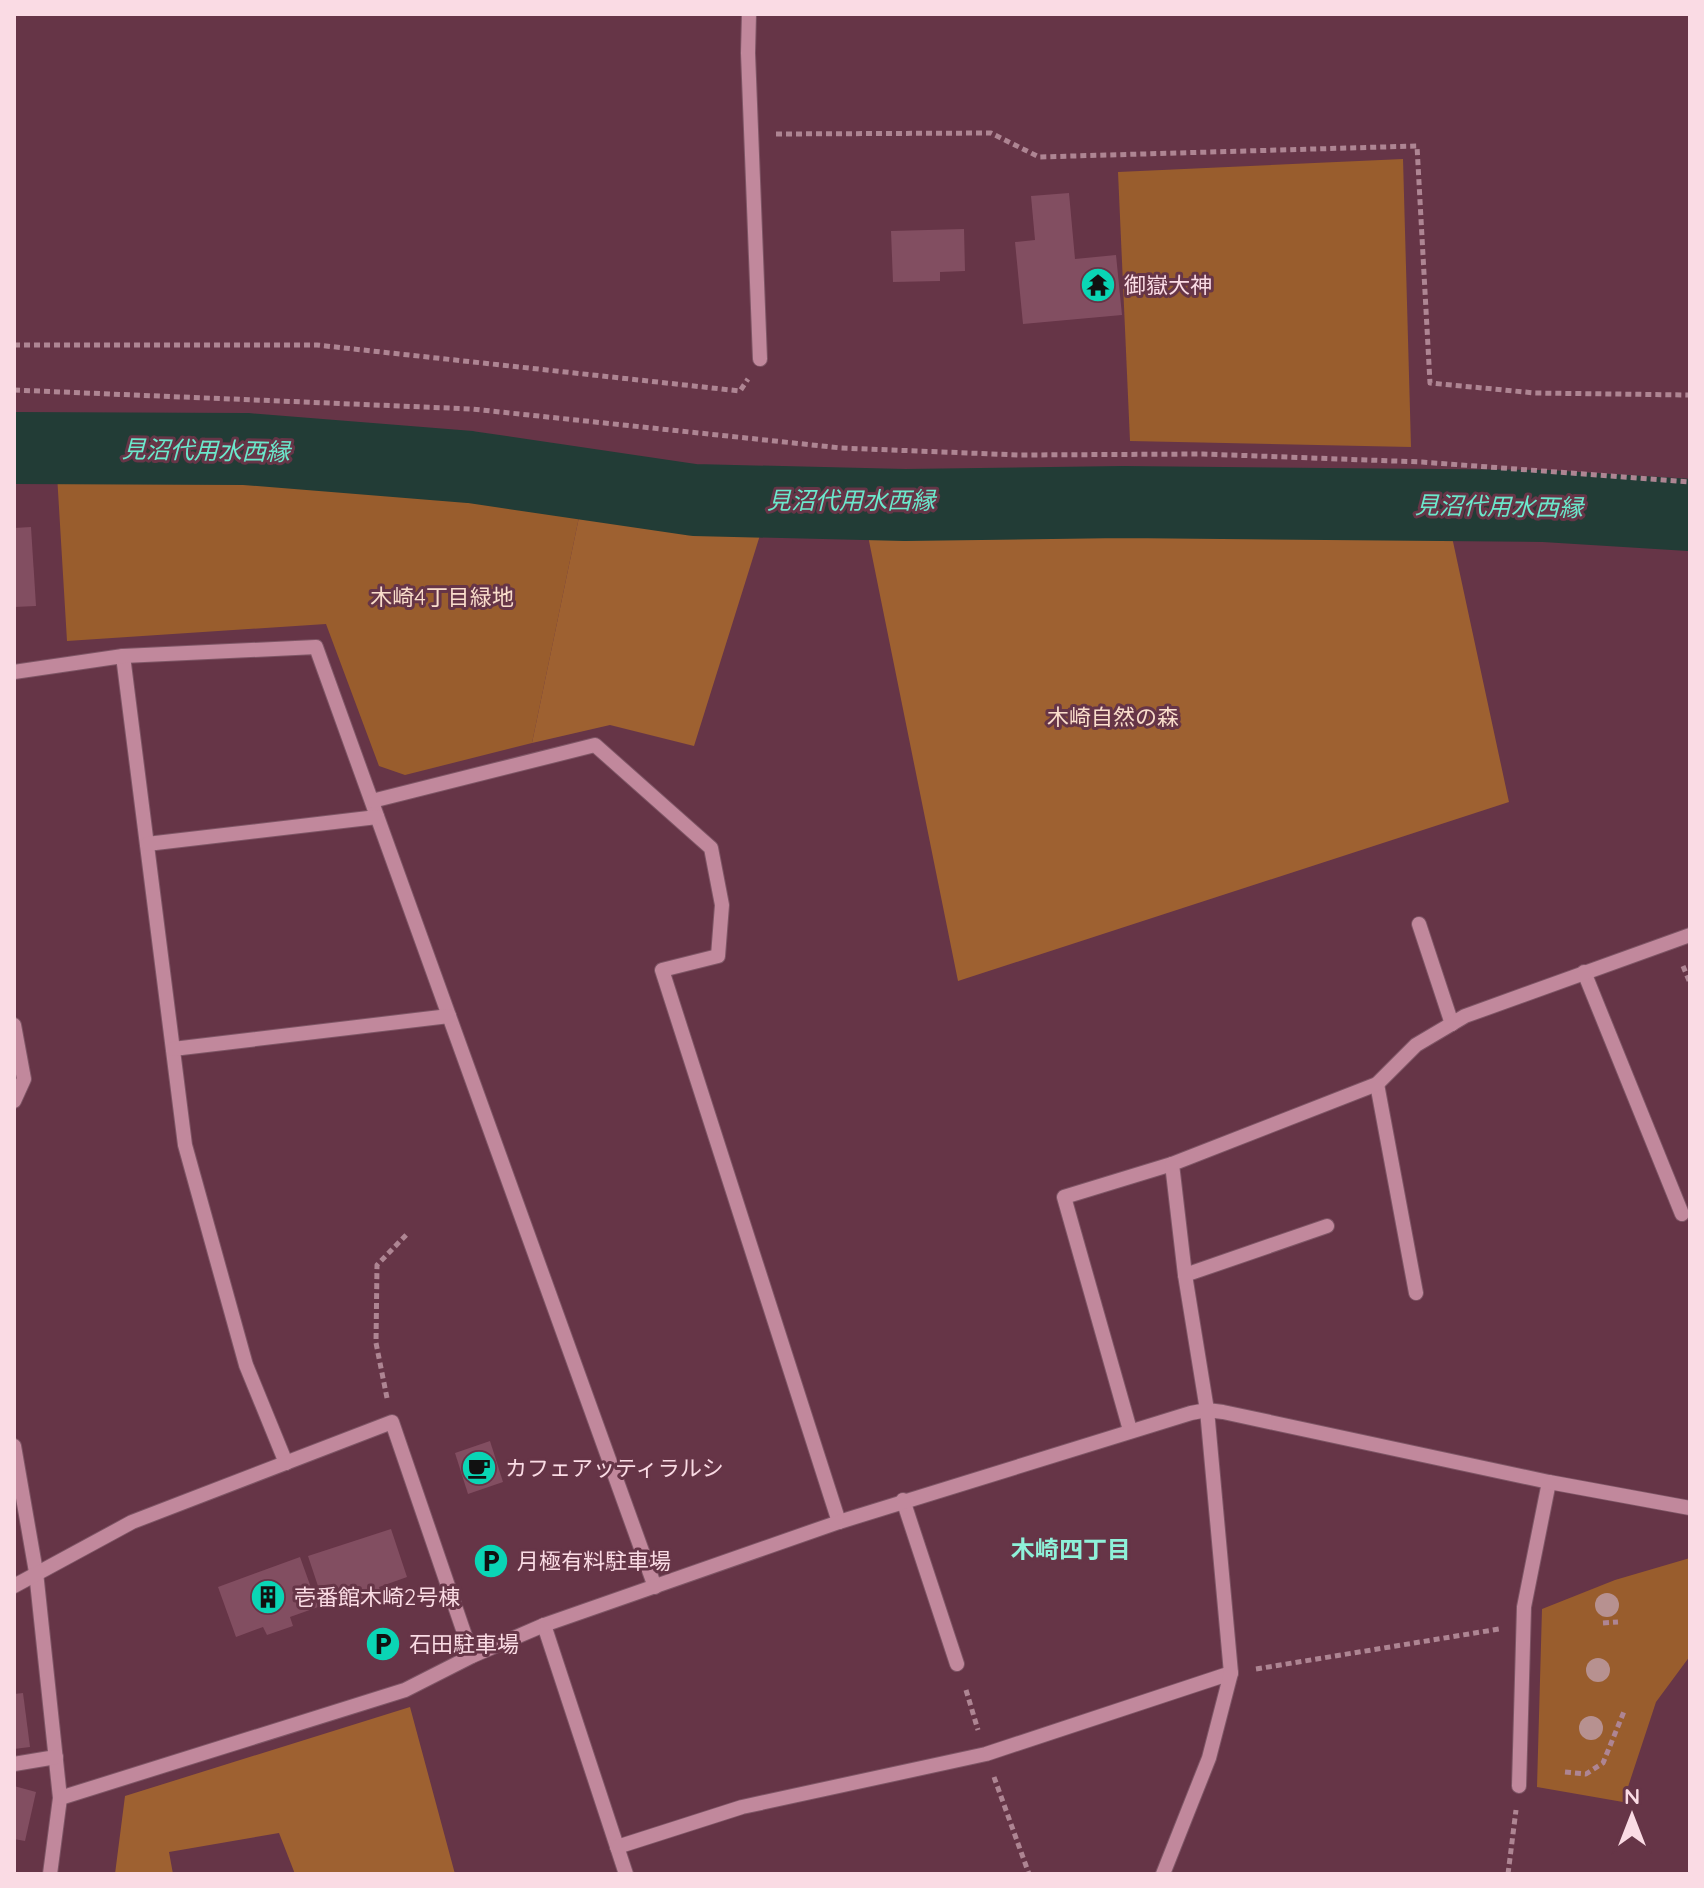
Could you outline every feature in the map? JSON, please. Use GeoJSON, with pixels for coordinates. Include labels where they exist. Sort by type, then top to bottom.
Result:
{"type":"FeatureCollection","features":[{"type":"Feature","properties":{"kind":"street"},"geometry":{"type":"LineString","coordinates":[[749,14],[760,359]]}},
{"type":"Feature","properties":{"kind":"street"},"geometry":{"type":"LineString","coordinates":[[14,672],[123,656],[316,647],[655,1587]]}},
{"type":"Feature","properties":{"kind":"street"},"geometry":{"type":"LineString","coordinates":[[123,656],[189,1159],[246,1365],[286,1463]]}},
{"type":"Feature","properties":{"kind":"street"},"geometry":{"type":"LineString","coordinates":[[372,801],[595,745],[711,848],[722,905],[718,956],[662,970],[839,1522]]}},
{"type":"Feature","properties":{"kind":"street"},"geometry":{"type":"LineString","coordinates":[[147,844],[377,817]]}},
{"type":"Feature","properties":{"kind":"street"},"geometry":{"type":"LineString","coordinates":[[1419,924],[1452,1024]]}},
{"type":"Feature","properties":{"kind":"street"},"geometry":{"type":"LineString","coordinates":[[1130,1430],[1064,1197],[1172,1164],[1377,1084],[1416,1045],[1465,1016],[1690,935]]}},
{"type":"Feature","properties":{"kind":"street"},"geometry":{"type":"LineString","coordinates":[[1584,972],[1682,1214]]}},
{"type":"Feature","properties":{"kind":"street"},"geometry":{"type":"LineString","coordinates":[[173,1049],[449,1016]]}},
{"type":"Feature","properties":{"kind":"street"},"geometry":{"type":"LineString","coordinates":[[14,1025],[24,1079],[14,1101]]}},
{"type":"Feature","properties":{"kind":"street"},"geometry":{"type":"LineString","coordinates":[[1377,1084],[1416,1293]]}},
{"type":"Feature","properties":{"kind":"street"},"geometry":{"type":"LineString","coordinates":[[1163,1874],[1209,1758],[1231,1673],[1207,1410],[1185,1275],[1172,1164]]}},
{"type":"Feature","properties":{"kind":"street"},"geometry":{"type":"LineString","coordinates":[[1185,1275],[1327,1226]]}},
{"type":"Feature","properties":{"kind":"street"},"geometry":{"type":"LineString","coordinates":[[60,1798],[405,1690],[472,1656],[544,1625],[903,1500],[1130,1430],[1207,1410],[1549,1482],[1690,1508]]}},
{"type":"Feature","properties":{"kind":"street"},"geometry":{"type":"LineString","coordinates":[[14,1586],[132,1522],[392,1422],[472,1656]]}},
{"type":"Feature","properties":{"kind":"street"},"geometry":{"type":"LineString","coordinates":[[14,1446],[36,1572],[60,1798],[50,1874]]}},
{"type":"Feature","properties":{"kind":"street"},"geometry":{"type":"LineString","coordinates":[[1519,1786],[1524,1607],[1549,1482]]}},
{"type":"Feature","properties":{"kind":"street"},"geometry":{"type":"LineString","coordinates":[[903,1500],[957,1664]]}},
{"type":"Feature","properties":{"kind":"street"},"geometry":{"type":"LineString","coordinates":[[544,1625],[626,1874]]}},
{"type":"Feature","properties":{"kind":"street"},"geometry":{"type":"LineString","coordinates":[[617,1847],[742,1807],[986,1754],[1231,1673]]}},
{"type":"Feature","properties":{"kind":"street"},"geometry":{"type":"LineString","coordinates":[[14,1764],[56,1757]]}},
{"type":"Feature","properties":{"kind":"path"},"geometry":{"type":"LineString","coordinates":[[751,134],[991,133],[1039,157],[1417,146],[1430,383],[1535,393],[1690,395]]}},
{"type":"Feature","properties":{"kind":"path"},"geometry":{"type":"LineString","coordinates":[[14,345],[317,345],[740,391],[760,359]]}},
{"type":"Feature","properties":{"kind":"path"},"geometry":{"type":"LineString","coordinates":[[14,390],[472,409],[841,448],[1019,455],[1203,454],[1422,462],[1690,482]]}},
{"type":"Feature","properties":{"kind":"path"},"geometry":{"type":"LineString","coordinates":[[392,1422],[376,1343],[377,1265],[408,1233]]}},
{"type":"Feature","properties":{"kind":"path"},"geometry":{"type":"LineString","coordinates":[[1603,1623],[1618,1622]]}},
{"type":"Feature","properties":{"kind":"path"},"geometry":{"type":"LineString","coordinates":[[1231,1673],[1523,1625]]}},
{"type":"Feature","properties":{"kind":"path"},"geometry":{"type":"LineString","coordinates":[[1565,1772],[1586,1774],[1603,1763],[1625,1709]]}},
{"type":"Feature","properties":{"kind":"path"},"geometry":{"type":"LineString","coordinates":[[1508,1874],[1519,1786]]}},
{"type":"Feature","properties":{"kind":"green space"},"geometry":{"type":"Polygon","coordinates":[[[1403,159],[1411,447],[1130,441],[1118,172],[1403,159]]]}},
{"type":"Feature","properties":{"kind":"green space","name":"木崎4丁目緑地"},"geometry":{"type":"Polygon","coordinates":[[[56,458],[362,467],[583,498],[532,743],[405,775],[379,766],[326,624],[67,641],[56,458]]]}},
{"type":"Feature","properties":{"kind":"green space","name":"木崎自然の森"},"geometry":{"type":"Polygon","coordinates":[[[583,498],[718,515],[1176,514],[1449,523],[1509,802],[958,981],[867,531],[761,532],[694,746],[610,725],[532,743],[583,498]]]}},
{"type":"Feature","properties":{"kind":"green space"},"geometry":{"type":"Polygon","coordinates":[[[1690,1558],[1690,1656],[1656,1702],[1623,1802],[1537,1787],[1542,1609],[1615,1580],[1690,1558]]]}},
{"type":"Feature","properties":{"kind":"green space"},"geometry":{"type":"Polygon","coordinates":[[[410,1707],[455,1874],[295,1874],[279,1833],[169,1852],[173,1874],[115,1874],[125,1796],[410,1707]]]}},
{"type":"Feature","properties":{"kind":"building"},"geometry":{"type":"Polygon","coordinates":[[[1069,193],[1075,259],[1116,255],[1122,315],[1023,324],[1015,242],[1035,240],[1031,196],[1069,193]]]}},
{"type":"Feature","properties":{"kind":"building"},"geometry":{"type":"Polygon","coordinates":[[[964,229],[965,271],[940,272],[940,281],[893,282],[891,231],[964,229]]]}},
{"type":"Feature","properties":{"kind":"building"},"geometry":{"type":"Polygon","coordinates":[[[31,527],[36,606],[14,607],[14,528],[31,527]]]}},
{"type":"Feature","properties":{"kind":"building"},"geometry":{"type":"Polygon","coordinates":[[[490,1441],[503,1482],[468,1494],[455,1453],[490,1441]]]}},
{"type":"Feature","properties":{"kind":"building"},"geometry":{"type":"Polygon","coordinates":[[[391,1529],[407,1577],[379,1587],[381,1593],[355,1602],[353,1597],[325,1607],[308,1556],[391,1529]]]}},
{"type":"Feature","properties":{"kind":"building","name":"壱番館木崎2号棟"},"geometry":{"type":"Polygon","coordinates":[[[300,1557],[318,1607],[290,1617],[293,1626],[267,1635],[263,1627],[236,1637],[218,1587],[300,1557]]]}},
{"type":"Feature","properties":{"kind":"building"},"geometry":{"type":"Polygon","coordinates":[[[23,1693],[30,1747],[14,1749],[14,1694],[23,1693]]]}},
{"type":"Feature","properties":{"kind":"building"},"geometry":{"type":"Polygon","coordinates":[[[14,1786],[36,1792],[25,1841],[14,1839],[14,1786]]]}},
{"type":"Feature","properties":{"kind":"waterway","name":"見沼代用水西縁"},"geometry":{"type":"LineString","coordinates":[[14,448],[246,449],[470,467],[694,500],[905,505],[1123,502],[1545,506],[1690,515]]}},
{"type":"Feature","properties":{"kind":"place","name":"御嶽大神"},"geometry":{"type":"Point","coordinates":[1098,285]}},
{"type":"Feature","properties":{"kind":"place","name":"カフェアッティラルシ"},"geometry":{"type":"Point","coordinates":[479,1468]}},
{"type":"Feature","properties":{"kind":"place","name":"月極有料駐車場"},"geometry":{"type":"Point","coordinates":[491,1561]}},
{"type":"Feature","properties":{"kind":"place","name":"壱番館木崎2号棟"},"geometry":{"type":"Point","coordinates":[268,1597]}},
{"type":"Feature","properties":{"kind":"place","name":"石田駐車場"},"geometry":{"type":"Point","coordinates":[383,1644]}},
{"type":"Feature","properties":{"kind":"district","name":"木崎四丁目"},"geometry":{"type":"Point","coordinates":[1071,1550]}}]}
